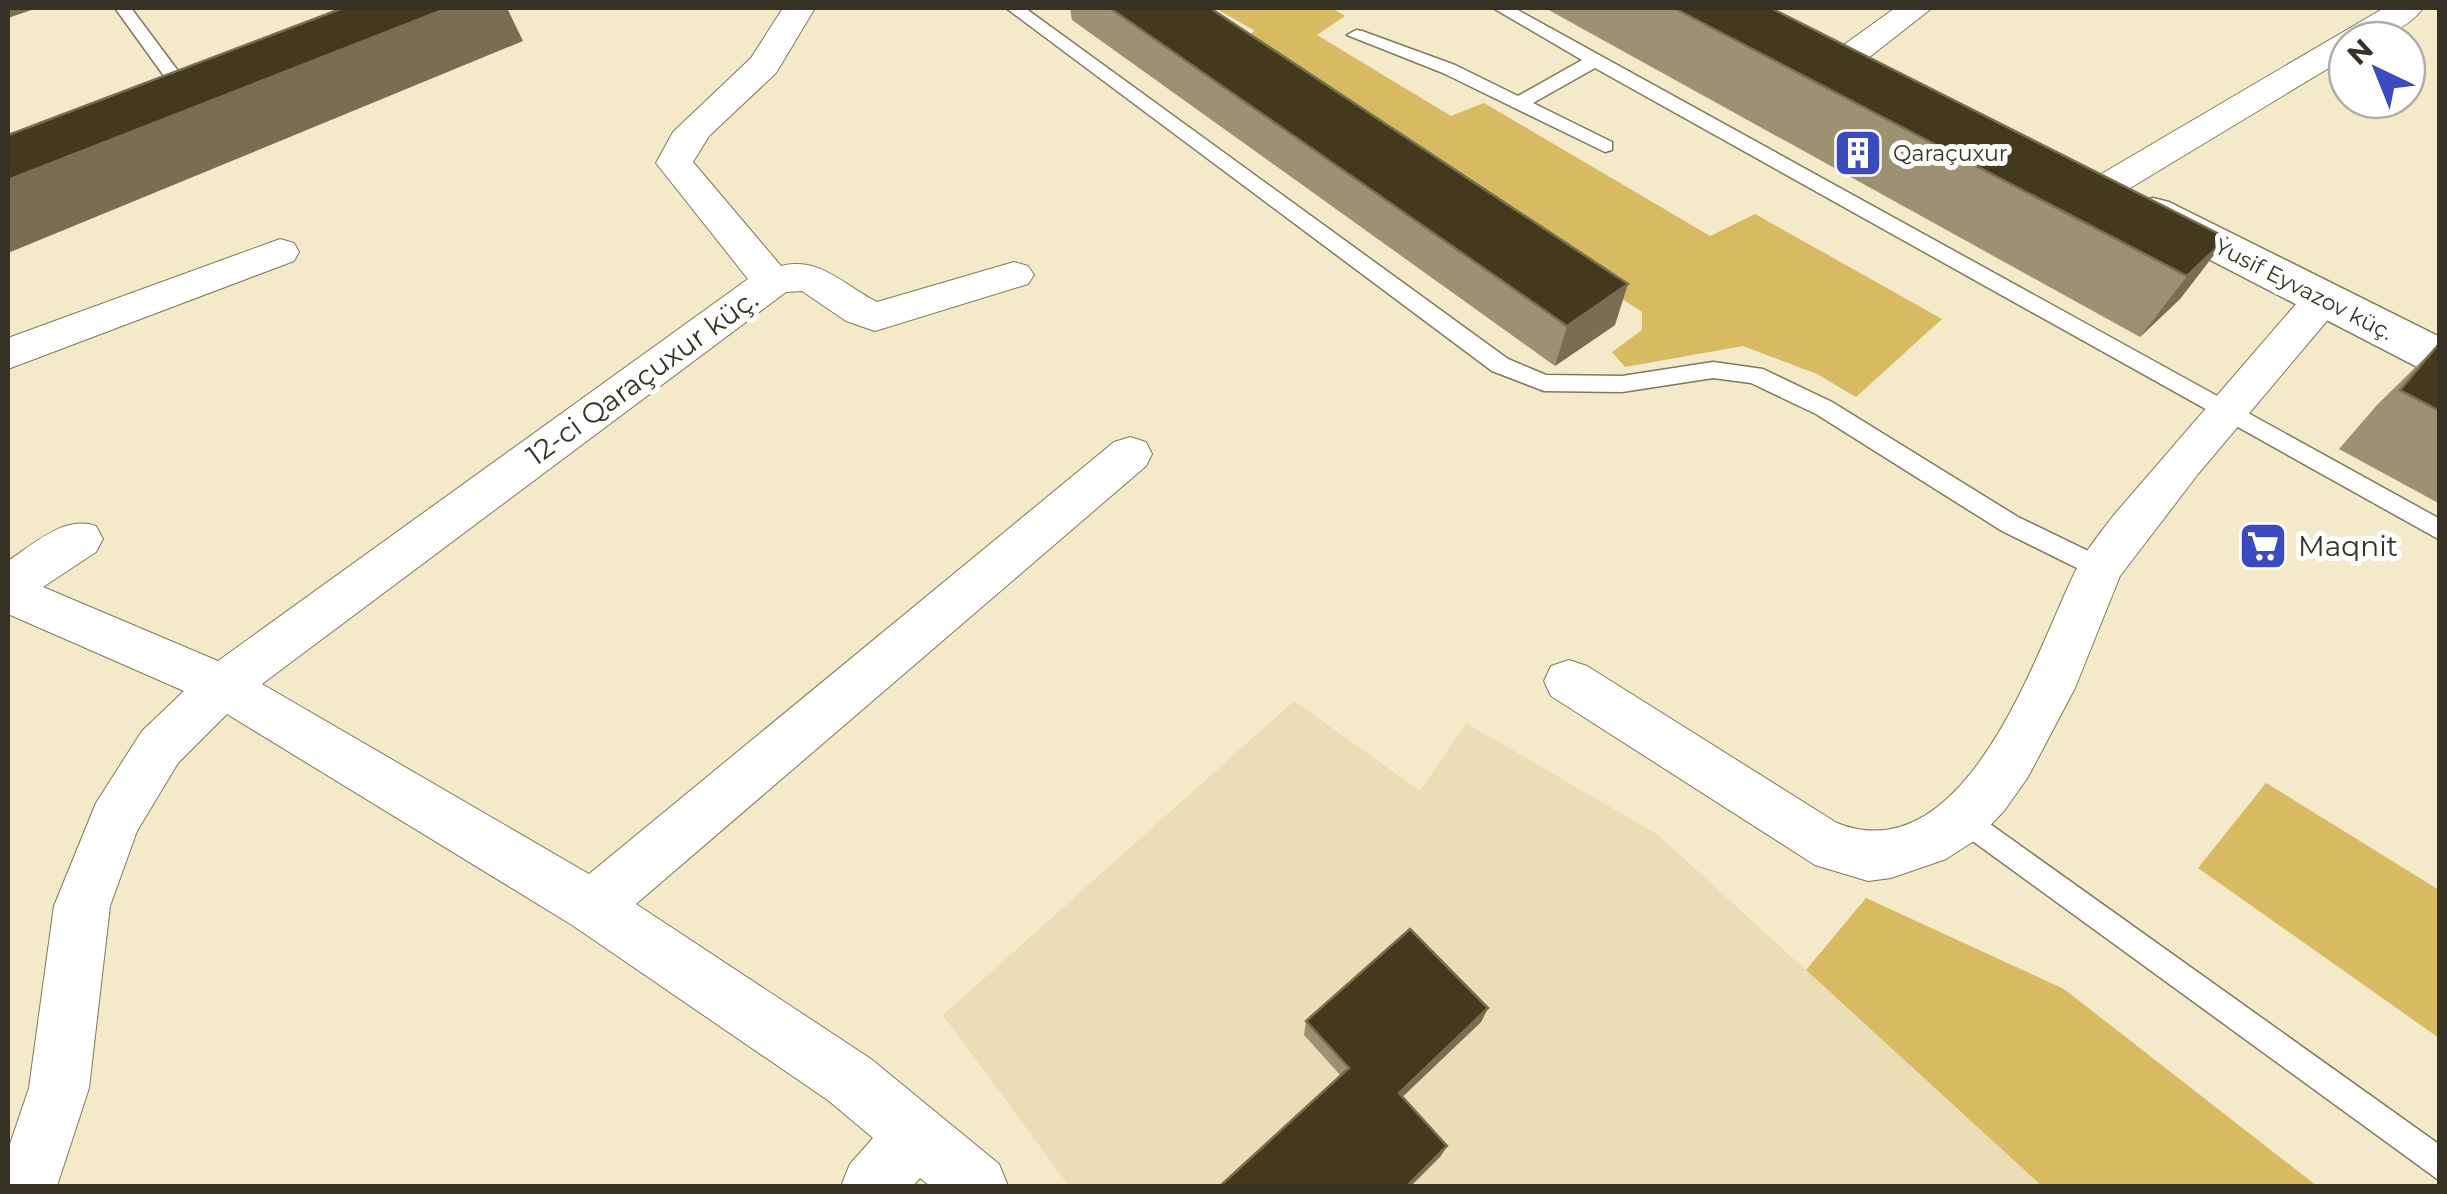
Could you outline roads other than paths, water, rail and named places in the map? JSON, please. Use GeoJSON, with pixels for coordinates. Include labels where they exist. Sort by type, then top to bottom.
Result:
{"type":"FeatureCollection","features":[{"type":"Feature","properties":{"kind":"street","name":"12-ci Qaraçuxur küç."},"geometry":{"type":"LineString","coordinates":[[26,1186],[60,1088],[82,906],[115,820],[160,748],[223,686],[772,282],[674,163],[676,151],[688,137],[733,99],[776,50],[798,8]]}},
{"type":"Feature","properties":{"kind":"street"},"geometry":{"type":"LineString","coordinates":[[1846,59],[1916,8]]}},
{"type":"Feature","properties":{"kind":"street"},"geometry":{"type":"LineString","coordinates":[[2087,179],[2327,54]]}},
{"type":"Feature","properties":{"kind":"street","name":"Yusif Eyvazov küç."},"geometry":{"type":"LineString","coordinates":[[2087,179],[2440,358]]}},
{"type":"Feature","properties":{"kind":"street"},"geometry":{"type":"LineString","coordinates":[[8,354],[280,252]]}},
{"type":"Feature","properties":{"kind":"street"},"geometry":{"type":"LineString","coordinates":[[772,282],[793,274],[810,276],[860,313],[874,316],[1014,275]]}},
{"type":"Feature","properties":{"kind":"street"},"geometry":{"type":"LineString","coordinates":[[1569,680],[1818,842],[1862,856],[1904,851],[1936,837],[1994,784],[2027,734],[2085,610],[2100,568],[2225,411],[2322,299]]}},
{"type":"Feature","properties":{"kind":"street"},"geometry":{"type":"LineString","coordinates":[[592,906],[1130,454]]}},
{"type":"Feature","properties":{"kind":"street"},"geometry":{"type":"LineString","coordinates":[[8,585],[80,540]]}},
{"type":"Feature","properties":{"kind":"street"},"geometry":{"type":"LineString","coordinates":[[8,593],[223,686],[592,906],[850,1080],[977,1186]]}},
{"type":"Feature","properties":{"kind":"street"},"geometry":{"type":"LineString","coordinates":[[872,1186],[916,1136]]}},
{"type":"Feature","properties":{"kind":"lane"},"geometry":{"type":"LineString","coordinates":[[123,8],[178,83]]}},
{"type":"Feature","properties":{"kind":"lane"},"geometry":{"type":"LineString","coordinates":[[1016,8],[1500,365],[1544,384],[1622,384],[1713,370],[1756,375],[1824,408],[2010,524],[2100,568]]}},
{"type":"Feature","properties":{"kind":"lane"},"geometry":{"type":"LineString","coordinates":[[1502,8],[2440,531]]}},
{"type":"Feature","properties":{"kind":"lane"},"geometry":{"type":"LineString","coordinates":[[1356,34],[1449,69],[1606,146]]}},
{"type":"Feature","properties":{"kind":"lane"},"geometry":{"type":"LineString","coordinates":[[1521,102],[1596,60]]}},
{"type":"Feature","properties":{"kind":"lane"},"geometry":{"type":"LineString","coordinates":[[1962,817],[2440,1166]]}},
{"type":"Feature","properties":{"kind":"place","name":"Qaraçuxur"},"geometry":{"type":"Point","coordinates":[1858,153]}},
{"type":"Feature","properties":{"kind":"place","name":"Maqnit"},"geometry":{"type":"Point","coordinates":[2263,546]}}]}
